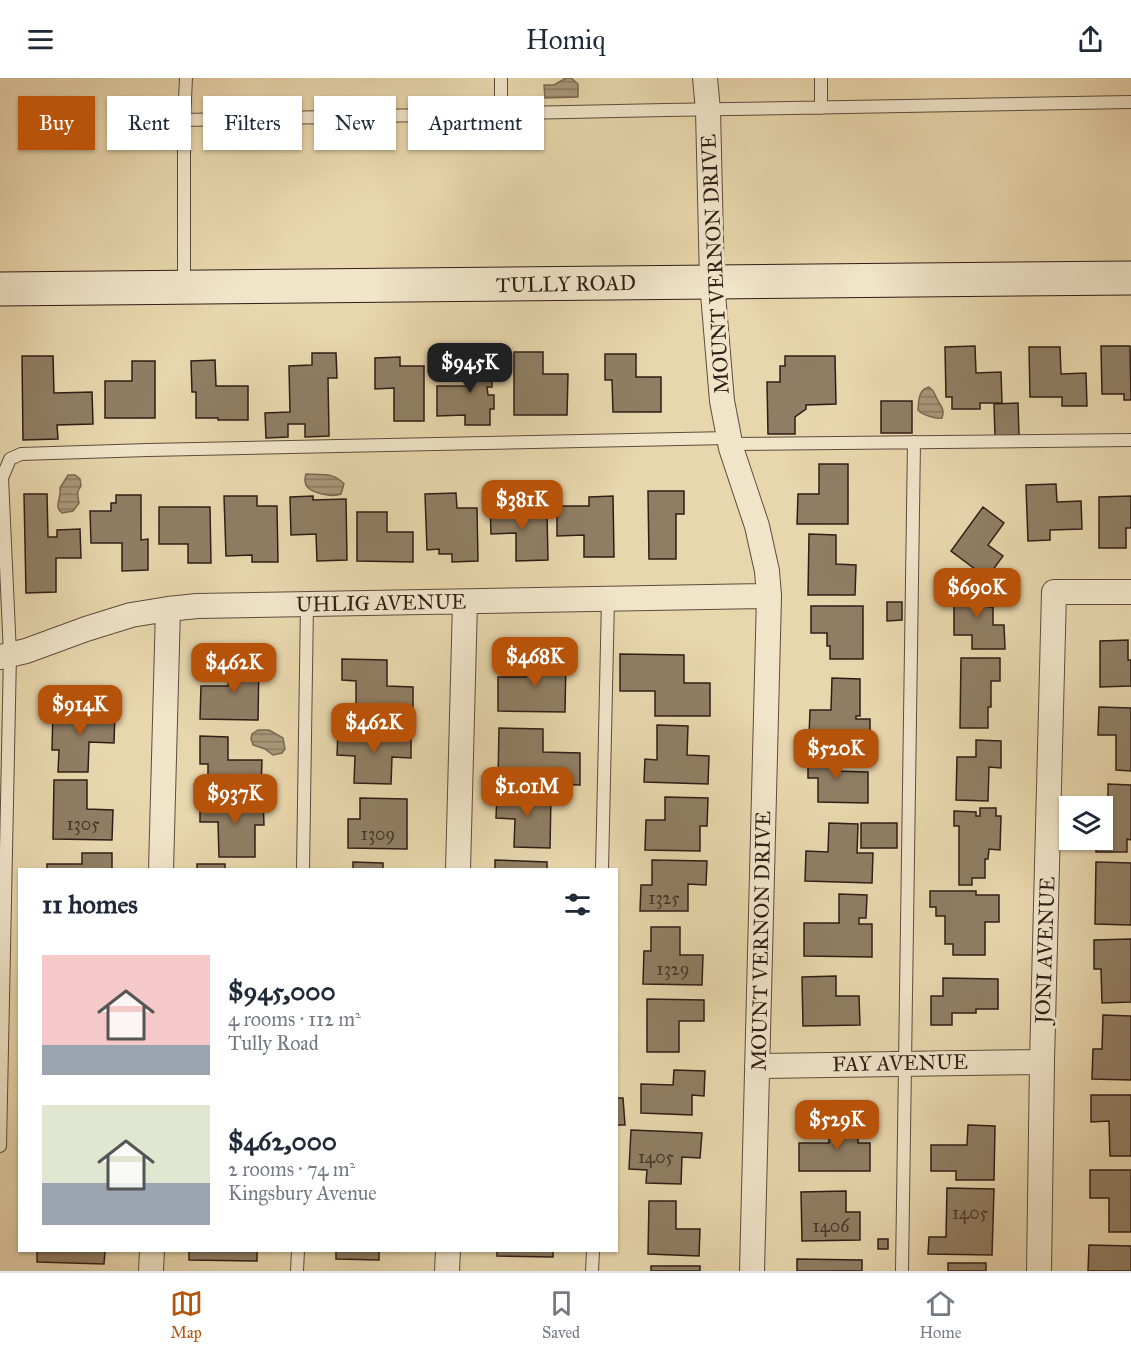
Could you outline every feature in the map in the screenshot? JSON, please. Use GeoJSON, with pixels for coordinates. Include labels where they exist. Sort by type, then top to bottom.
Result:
{"type":"FeatureCollection","features":[{"type":"Feature","properties":{"kind":"main road","name":"TULLY ROAD"},"geometry":{"type":"LineString","coordinates":[[0,289],[1131,278]]}},
{"type":"Feature","properties":{"kind":"street","name":"MOUNT VERNON DRIVE"},"geometry":{"type":"LineString","coordinates":[[705,78],[708,110],[712,282],[722,401],[730,441],[757,526],[769,596],[752,1271]]}},
{"type":"Feature","properties":{"kind":"street","name":"JONI AVENUE"},"geometry":{"type":"LineString","coordinates":[[1039,1271],[1054,592],[1131,592]]}},
{"type":"Feature","properties":{"kind":"street","name":"UHLIG AVENUE"},"geometry":{"type":"LineString","coordinates":[[5,656],[131,615],[197,606],[769,596]]}},
{"type":"Feature","properties":{"kind":"street"},"geometry":{"type":"LineString","coordinates":[[458,868],[465,602]]}},
{"type":"Feature","properties":{"kind":"street"},"geometry":{"type":"LineString","coordinates":[[161,868],[168,609]]}},
{"type":"Feature","properties":{"kind":"street","name":"FAY AVENUE"},"geometry":{"type":"LineString","coordinates":[[757,1066],[1042,1062]]}},
{"type":"Feature","properties":{"kind":"street"},"geometry":{"type":"LineString","coordinates":[[151,1271],[152,1252]]}},
{"type":"Feature","properties":{"kind":"street"},"geometry":{"type":"LineString","coordinates":[[447,1271],[448,1252]]}},
{"type":"Feature","properties":{"kind":"lane"},"geometry":{"type":"LineString","coordinates":[[185,96],[186,78]]}},
{"type":"Feature","properties":{"kind":"lane"},"geometry":{"type":"LineString","coordinates":[[501,78],[501,96]]}},
{"type":"Feature","properties":{"kind":"lane"},"geometry":{"type":"LineString","coordinates":[[821,78],[821,108]]}},
{"type":"Feature","properties":{"kind":"lane"},"geometry":{"type":"LineString","coordinates":[[544,112],[1131,102]]}},
{"type":"Feature","properties":{"kind":"lane"},"geometry":{"type":"LineString","coordinates":[[191,120],[408,114]]}},
{"type":"Feature","properties":{"kind":"lane"},"geometry":{"type":"LineString","coordinates":[[184,150],[184,288]]}},
{"type":"Feature","properties":{"kind":"lane"},"geometry":{"type":"LineString","coordinates":[[0,1146],[5,656],[2,478],[10,459],[21,454],[148,450],[730,441],[1131,440]]}},
{"type":"Feature","properties":{"kind":"lane"},"geometry":{"type":"LineString","coordinates":[[902,1271],[914,442]]}},
{"type":"Feature","properties":{"kind":"lane"},"geometry":{"type":"LineString","coordinates":[[602,868],[608,599]]}},
{"type":"Feature","properties":{"kind":"lane"},"geometry":{"type":"LineString","coordinates":[[303,868],[307,604]]}},
{"type":"Feature","properties":{"kind":"lane"},"geometry":{"type":"LineString","coordinates":[[297,1271],[298,1252]]}},
{"type":"Feature","properties":{"kind":"lane"},"geometry":{"type":"LineString","coordinates":[[592,1271],[593,1252]]}},
{"type":"Feature","properties":{"kind":"shaded area"},"geometry":{"type":"Polygon","coordinates":[[[566,78],[571,78],[578,84],[578,97],[545,98],[544,85],[554,85],[566,78]]]}},
{"type":"Feature","properties":{"kind":"shaded area"},"geometry":{"type":"Polygon","coordinates":[[[929,387],[942,408],[942,418],[923,414],[918,410],[921,393],[929,387]]]}},
{"type":"Feature","properties":{"kind":"shaded area"},"geometry":{"type":"Polygon","coordinates":[[[306,474],[327,475],[340,480],[344,484],[341,494],[329,495],[311,490],[305,482],[306,474]]]}},
{"type":"Feature","properties":{"kind":"shaded area"},"geometry":{"type":"Polygon","coordinates":[[[68,475],[75,475],[80,479],[79,503],[73,511],[62,513],[58,508],[60,488],[68,475]]]}},
{"type":"Feature","properties":{"kind":"shaded area"},"geometry":{"type":"Polygon","coordinates":[[[258,730],[269,730],[283,738],[285,749],[282,753],[273,755],[253,745],[252,734],[258,730]]]}},
{"type":"Feature","properties":{"kind":"building"},"geometry":{"type":"Polygon","coordinates":[[[975,346],[976,373],[1001,372],[1002,403],[980,403],[980,409],[952,409],[952,397],[946,397],[945,347],[975,346]]]}},
{"type":"Feature","properties":{"kind":"building"},"geometry":{"type":"Polygon","coordinates":[[[1101,346],[1130,346],[1131,400],[1124,400],[1124,394],[1102,394],[1101,346]]]}},
{"type":"Feature","properties":{"kind":"building"},"geometry":{"type":"Polygon","coordinates":[[[1029,347],[1060,347],[1061,374],[1086,373],[1087,406],[1062,406],[1062,397],[1030,397],[1029,347]]]}},
{"type":"Feature","properties":{"kind":"building"},"geometry":{"type":"Polygon","coordinates":[[[514,352],[543,352],[543,374],[568,374],[567,415],[514,415],[514,352]]]}},
{"type":"Feature","properties":{"kind":"building"},"geometry":{"type":"Polygon","coordinates":[[[312,353],[336,353],[337,378],[328,378],[329,436],[305,437],[305,424],[288,424],[288,437],[266,438],[265,413],[290,412],[289,366],[312,365],[312,353]]]}},
{"type":"Feature","properties":{"kind":"building"},"geometry":{"type":"Polygon","coordinates":[[[605,354],[636,354],[636,377],[661,377],[661,412],[613,412],[612,380],[605,380],[605,354]]]}},
{"type":"Feature","properties":{"kind":"building"},"geometry":{"type":"Polygon","coordinates":[[[22,356],[53,356],[54,393],[92,392],[93,424],[57,425],[58,439],[23,440],[22,356]]]}},
{"type":"Feature","properties":{"kind":"building"},"geometry":{"type":"Polygon","coordinates":[[[468,356],[491,356],[492,387],[487,387],[488,395],[494,395],[494,409],[490,409],[490,425],[465,425],[465,415],[437,416],[437,386],[468,386],[468,356]]]}},
{"type":"Feature","properties":{"kind":"building"},"geometry":{"type":"Polygon","coordinates":[[[785,356],[835,356],[836,404],[806,405],[806,409],[795,417],[795,434],[768,434],[767,382],[780,382],[780,366],[785,366],[785,356]]]}},
{"type":"Feature","properties":{"kind":"building"},"geometry":{"type":"Polygon","coordinates":[[[400,357],[400,366],[424,366],[424,421],[394,421],[394,388],[375,389],[375,358],[400,357]]]}},
{"type":"Feature","properties":{"kind":"building"},"geometry":{"type":"Polygon","coordinates":[[[215,360],[216,386],[248,386],[248,420],[196,418],[196,392],[192,392],[191,361],[215,360]]]}},
{"type":"Feature","properties":{"kind":"building"},"geometry":{"type":"Polygon","coordinates":[[[132,361],[155,361],[155,418],[105,418],[105,381],[132,381],[132,361]]]}},
{"type":"Feature","properties":{"kind":"building"},"geometry":{"type":"Polygon","coordinates":[[[881,401],[912,401],[912,433],[881,433],[881,401]]]}},
{"type":"Feature","properties":{"kind":"building"},"geometry":{"type":"Polygon","coordinates":[[[1018,403],[1019,435],[995,436],[994,404],[1018,403]]]}},
{"type":"Feature","properties":{"kind":"building"},"geometry":{"type":"Polygon","coordinates":[[[819,464],[848,464],[848,524],[797,524],[798,494],[819,494],[819,464]]]}},
{"type":"Feature","properties":{"kind":"building"},"geometry":{"type":"Polygon","coordinates":[[[1056,484],[1057,502],[1081,501],[1082,529],[1050,530],[1050,540],[1028,541],[1026,485],[1056,484]]]}},
{"type":"Feature","properties":{"kind":"building"},"geometry":{"type":"Polygon","coordinates":[[[648,491],[684,491],[684,514],[676,514],[676,559],[649,559],[648,491]]]}},
{"type":"Feature","properties":{"kind":"building"},"geometry":{"type":"Polygon","coordinates":[[[456,493],[457,508],[477,508],[478,561],[452,562],[452,554],[439,554],[439,549],[427,550],[425,494],[456,493]]]}},
{"type":"Feature","properties":{"kind":"building"},"geometry":{"type":"Polygon","coordinates":[[[24,494],[47,494],[48,537],[57,537],[57,530],[80,529],[81,558],[56,558],[56,592],[26,593],[24,494]]]}},
{"type":"Feature","properties":{"kind":"building"},"geometry":{"type":"Polygon","coordinates":[[[116,495],[141,495],[141,540],[148,539],[148,570],[122,571],[122,543],[91,543],[90,511],[111,511],[111,503],[116,503],[116,495]]]}},
{"type":"Feature","properties":{"kind":"building"},"geometry":{"type":"Polygon","coordinates":[[[224,496],[257,496],[257,506],[277,506],[278,562],[252,562],[252,555],[226,556],[224,496]]]}},
{"type":"Feature","properties":{"kind":"building"},"geometry":{"type":"Polygon","coordinates":[[[313,496],[313,500],[346,499],[347,560],[317,561],[316,534],[291,535],[290,497],[313,496]]]}},
{"type":"Feature","properties":{"kind":"building"},"geometry":{"type":"Polygon","coordinates":[[[613,496],[614,557],[584,557],[584,535],[557,536],[557,506],[589,506],[589,497],[613,496]]]}},
{"type":"Feature","properties":{"kind":"building"},"geometry":{"type":"Polygon","coordinates":[[[1131,496],[1131,528],[1126,528],[1126,548],[1099,548],[1099,497],[1131,496]]]}},
{"type":"Feature","properties":{"kind":"building"},"geometry":{"type":"Polygon","coordinates":[[[490,503],[513,503],[513,512],[547,512],[548,560],[516,561],[516,533],[491,534],[490,503]]]}},
{"type":"Feature","properties":{"kind":"building"},"geometry":{"type":"Polygon","coordinates":[[[159,507],[210,507],[211,563],[188,563],[188,544],[159,544],[159,507]]]}},
{"type":"Feature","properties":{"kind":"building"},"geometry":{"type":"Polygon","coordinates":[[[983,507],[1004,523],[988,545],[1003,556],[987,578],[951,551],[983,507]]]}},
{"type":"Feature","properties":{"kind":"building"},"geometry":{"type":"Polygon","coordinates":[[[357,512],[387,512],[387,532],[413,532],[413,562],[357,561],[357,512]]]}},
{"type":"Feature","properties":{"kind":"building"},"geometry":{"type":"Polygon","coordinates":[[[809,534],[836,535],[836,564],[856,565],[855,595],[808,595],[809,534]]]}},
{"type":"Feature","properties":{"kind":"building"},"geometry":{"type":"Polygon","coordinates":[[[954,589],[988,589],[988,607],[993,607],[993,625],[1004,625],[1005,649],[972,649],[972,635],[954,635],[954,589]]]}},
{"type":"Feature","properties":{"kind":"building"},"geometry":{"type":"Polygon","coordinates":[[[887,602],[902,602],[902,620],[887,621],[887,602]]]}},
{"type":"Feature","properties":{"kind":"building"},"geometry":{"type":"Polygon","coordinates":[[[811,606],[863,606],[863,659],[830,659],[827,633],[811,633],[811,606]]]}},
{"type":"Feature","properties":{"kind":"building"},"geometry":{"type":"Polygon","coordinates":[[[1128,640],[1131,686],[1100,687],[1100,641],[1128,640]]]}},
{"type":"Feature","properties":{"kind":"building"},"geometry":{"type":"Polygon","coordinates":[[[620,654],[684,655],[684,683],[710,683],[710,716],[655,716],[655,691],[620,691],[620,654]]]}},
{"type":"Feature","properties":{"kind":"building"},"geometry":{"type":"Polygon","coordinates":[[[527,658],[566,659],[565,712],[498,711],[498,677],[526,677],[527,658]]]}},
{"type":"Feature","properties":{"kind":"building"},"geometry":{"type":"Polygon","coordinates":[[[961,658],[1000,658],[1000,681],[991,681],[988,728],[960,728],[961,658]]]}},
{"type":"Feature","properties":{"kind":"building"},"geometry":{"type":"Polygon","coordinates":[[[342,659],[387,660],[387,686],[413,687],[413,716],[388,716],[388,708],[356,707],[356,681],[342,680],[342,659]]]}},
{"type":"Feature","properties":{"kind":"building"},"geometry":{"type":"Polygon","coordinates":[[[229,660],[259,661],[258,720],[200,719],[201,686],[228,686],[229,660]]]}},
{"type":"Feature","properties":{"kind":"building"},"geometry":{"type":"Polygon","coordinates":[[[832,678],[860,679],[860,716],[856,716],[856,719],[870,719],[870,739],[809,738],[810,710],[831,710],[832,678]]]}},
{"type":"Feature","properties":{"kind":"building"},"geometry":{"type":"Polygon","coordinates":[[[1099,707],[1131,708],[1131,771],[1116,770],[1116,735],[1098,735],[1099,707]]]}},
{"type":"Feature","properties":{"kind":"building"},"geometry":{"type":"Polygon","coordinates":[[[53,709],[115,711],[114,743],[89,742],[88,772],[58,772],[59,750],[52,750],[53,709]]]}},
{"type":"Feature","properties":{"kind":"building"},"geometry":{"type":"Polygon","coordinates":[[[657,725],[688,726],[687,755],[709,756],[708,784],[644,782],[645,759],[657,760],[657,725]]]}},
{"type":"Feature","properties":{"kind":"building"},"geometry":{"type":"Polygon","coordinates":[[[499,728],[543,729],[543,752],[580,753],[580,785],[498,783],[499,728]]]}},
{"type":"Feature","properties":{"kind":"building"},"geometry":{"type":"Polygon","coordinates":[[[338,732],[411,735],[411,758],[392,757],[391,784],[354,783],[355,756],[337,755],[338,732]]]}},
{"type":"Feature","properties":{"kind":"building"},"geometry":{"type":"Polygon","coordinates":[[[200,736],[228,737],[228,760],[262,760],[261,789],[208,788],[208,764],[200,764],[200,736]]]}},
{"type":"Feature","properties":{"kind":"building"},"geometry":{"type":"Polygon","coordinates":[[[976,740],[1001,741],[1001,768],[989,767],[988,801],[956,800],[957,757],[976,757],[976,740]]]}},
{"type":"Feature","properties":{"kind":"building"},"geometry":{"type":"Polygon","coordinates":[[[808,750],[835,750],[835,771],[868,772],[868,803],[818,802],[818,778],[808,778],[808,750]]]}},
{"type":"Feature","properties":{"kind":"building"},"geometry":{"type":"Polygon","coordinates":[[[54,780],[87,780],[87,809],[113,810],[112,840],[53,839],[54,780]]]}},
{"type":"Feature","properties":{"kind":"building"},"geometry":{"type":"Polygon","coordinates":[[[1108,784],[1131,785],[1131,840],[1127,839],[1127,852],[1096,852],[1096,850],[1113,850],[1113,796],[1108,796],[1108,784]]]}},
{"type":"Feature","properties":{"kind":"building"},"geometry":{"type":"Polygon","coordinates":[[[497,793],[551,795],[550,848],[514,847],[515,819],[496,818],[497,793]]]}},
{"type":"Feature","properties":{"kind":"building"},"geometry":{"type":"Polygon","coordinates":[[[665,797],[708,798],[707,826],[700,826],[700,851],[645,850],[646,820],[665,820],[665,797]]]}},
{"type":"Feature","properties":{"kind":"building"},"geometry":{"type":"Polygon","coordinates":[[[360,798],[407,799],[407,849],[348,848],[348,819],[360,819],[360,798]]]}},
{"type":"Feature","properties":{"kind":"building"},"geometry":{"type":"Polygon","coordinates":[[[263,800],[264,825],[255,825],[255,857],[219,857],[218,822],[200,822],[200,801],[263,800]]]}},
{"type":"Feature","properties":{"kind":"building"},"geometry":{"type":"Polygon","coordinates":[[[980,808],[996,808],[996,816],[1001,816],[1000,850],[989,849],[988,859],[985,859],[985,878],[972,878],[972,885],[959,885],[959,826],[954,826],[954,811],[976,812],[976,816],[980,816],[980,808]]]}},
{"type":"Feature","properties":{"kind":"building"},"geometry":{"type":"Polygon","coordinates":[[[829,823],[858,824],[857,853],[873,853],[872,883],[805,881],[806,851],[828,852],[829,823]]]}},
{"type":"Feature","properties":{"kind":"building"},"geometry":{"type":"Polygon","coordinates":[[[861,823],[897,823],[897,848],[861,848],[861,823]]]}},
{"type":"Feature","properties":{"kind":"building"},"geometry":{"type":"Polygon","coordinates":[[[82,853],[112,853],[112,868],[47,868],[47,864],[82,864],[82,853]]]}},
{"type":"Feature","properties":{"kind":"building"},"geometry":{"type":"Polygon","coordinates":[[[495,860],[547,862],[547,868],[495,868],[495,860]]]}},
{"type":"Feature","properties":{"kind":"building"},"geometry":{"type":"Polygon","coordinates":[[[652,860],[707,861],[706,885],[688,884],[688,911],[640,911],[641,885],[652,885],[652,860]]]}},
{"type":"Feature","properties":{"kind":"building"},"geometry":{"type":"Polygon","coordinates":[[[353,862],[383,863],[383,868],[353,868],[353,862]]]}},
{"type":"Feature","properties":{"kind":"building"},"geometry":{"type":"Polygon","coordinates":[[[1096,862],[1131,863],[1131,925],[1095,924],[1096,862]]]}},
{"type":"Feature","properties":{"kind":"building"},"geometry":{"type":"Polygon","coordinates":[[[197,864],[225,864],[225,868],[197,868],[197,864]]]}},
{"type":"Feature","properties":{"kind":"building"},"geometry":{"type":"Polygon","coordinates":[[[930,891],[976,891],[976,895],[999,895],[999,922],[985,922],[985,955],[953,955],[953,944],[945,944],[945,916],[936,916],[936,907],[930,907],[930,891]]]}},
{"type":"Feature","properties":{"kind":"building"},"geometry":{"type":"Polygon","coordinates":[[[839,894],[867,895],[866,918],[859,918],[859,924],[872,924],[872,957],[804,956],[804,923],[839,923],[839,894]]]}},
{"type":"Feature","properties":{"kind":"building"},"geometry":{"type":"Polygon","coordinates":[[[651,927],[680,927],[680,955],[703,955],[702,985],[643,984],[644,951],[651,951],[651,927]]]}},
{"type":"Feature","properties":{"kind":"building"},"geometry":{"type":"Polygon","coordinates":[[[1131,939],[1131,1002],[1102,1003],[1101,969],[1094,969],[1094,940],[1131,939]]]}},
{"type":"Feature","properties":{"kind":"building"},"geometry":{"type":"Polygon","coordinates":[[[836,976],[836,996],[859,996],[860,1025],[803,1026],[802,977],[836,976]]]}},
{"type":"Feature","properties":{"kind":"building"},"geometry":{"type":"Polygon","coordinates":[[[943,978],[998,979],[998,1009],[976,1009],[976,1013],[952,1013],[952,1025],[931,1025],[931,996],[943,996],[943,978]]]}},
{"type":"Feature","properties":{"kind":"building"},"geometry":{"type":"Polygon","coordinates":[[[647,999],[704,1000],[704,1021],[679,1021],[679,1052],[647,1052],[647,999]]]}},
{"type":"Feature","properties":{"kind":"building"},"geometry":{"type":"Polygon","coordinates":[[[1103,1015],[1131,1016],[1131,1080],[1092,1079],[1093,1049],[1102,1049],[1103,1015]]]}},
{"type":"Feature","properties":{"kind":"building"},"geometry":{"type":"Polygon","coordinates":[[[674,1070],[705,1071],[704,1096],[692,1095],[692,1115],[641,1113],[641,1084],[673,1085],[674,1070]]]}},
{"type":"Feature","properties":{"kind":"building"},"geometry":{"type":"Polygon","coordinates":[[[1091,1095],[1131,1095],[1131,1156],[1110,1156],[1109,1121],[1091,1122],[1091,1095]]]}},
{"type":"Feature","properties":{"kind":"building"},"geometry":{"type":"Polygon","coordinates":[[[618,1098],[623,1098],[625,1125],[618,1125],[618,1098]]]}},
{"type":"Feature","properties":{"kind":"building"},"geometry":{"type":"Polygon","coordinates":[[[858,1120],[858,1143],[870,1143],[870,1171],[799,1171],[799,1143],[829,1143],[829,1121],[858,1120]]]}},
{"type":"Feature","properties":{"kind":"building"},"geometry":{"type":"Polygon","coordinates":[[[968,1125],[995,1126],[994,1180],[956,1180],[956,1171],[931,1171],[931,1145],[967,1145],[968,1125]]]}},
{"type":"Feature","properties":{"kind":"building"},"geometry":{"type":"Polygon","coordinates":[[[631,1130],[702,1133],[700,1158],[682,1157],[681,1184],[646,1183],[647,1170],[629,1169],[631,1130]]]}},
{"type":"Feature","properties":{"kind":"building"},"geometry":{"type":"Polygon","coordinates":[[[1090,1170],[1131,1170],[1131,1232],[1109,1232],[1109,1198],[1090,1198],[1090,1170]]]}},
{"type":"Feature","properties":{"kind":"building"},"geometry":{"type":"Polygon","coordinates":[[[947,1188],[994,1189],[992,1255],[928,1254],[929,1237],[946,1237],[947,1188]]]}},
{"type":"Feature","properties":{"kind":"building"},"geometry":{"type":"Polygon","coordinates":[[[846,1191],[846,1212],[860,1212],[860,1240],[802,1241],[801,1192],[846,1191]]]}},
{"type":"Feature","properties":{"kind":"building"},"geometry":{"type":"Polygon","coordinates":[[[649,1201],[676,1201],[676,1229],[700,1229],[699,1256],[648,1254],[649,1201]]]}},
{"type":"Feature","properties":{"kind":"building"},"geometry":{"type":"Polygon","coordinates":[[[878,1239],[888,1239],[888,1249],[878,1249],[878,1239]]]}},
{"type":"Feature","properties":{"kind":"building"},"geometry":{"type":"Polygon","coordinates":[[[1089,1245],[1131,1246],[1131,1271],[1088,1271],[1089,1245]]]}},
{"type":"Feature","properties":{"kind":"building"},"geometry":{"type":"Polygon","coordinates":[[[37,1252],[105,1252],[104,1264],[37,1262],[37,1252]]]}},
{"type":"Feature","properties":{"kind":"building"},"geometry":{"type":"Polygon","coordinates":[[[189,1252],[257,1252],[257,1261],[189,1260],[189,1252]]]}},
{"type":"Feature","properties":{"kind":"building"},"geometry":{"type":"Polygon","coordinates":[[[336,1252],[379,1252],[379,1260],[336,1259],[336,1252]]]}},
{"type":"Feature","properties":{"kind":"building"},"geometry":{"type":"Polygon","coordinates":[[[497,1252],[553,1252],[553,1257],[497,1256],[497,1252]]]}},
{"type":"Feature","properties":{"kind":"building"},"geometry":{"type":"Polygon","coordinates":[[[797,1259],[862,1260],[862,1271],[797,1271],[797,1259]]]}},
{"type":"Feature","properties":{"kind":"building"},"geometry":{"type":"Polygon","coordinates":[[[948,1263],[986,1263],[986,1271],[948,1271],[948,1263]]]}},
{"type":"Feature","properties":{"kind":"building"},"geometry":{"type":"Polygon","coordinates":[[[651,1266],[700,1266],[700,1271],[651,1271],[651,1266]]]}}]}
